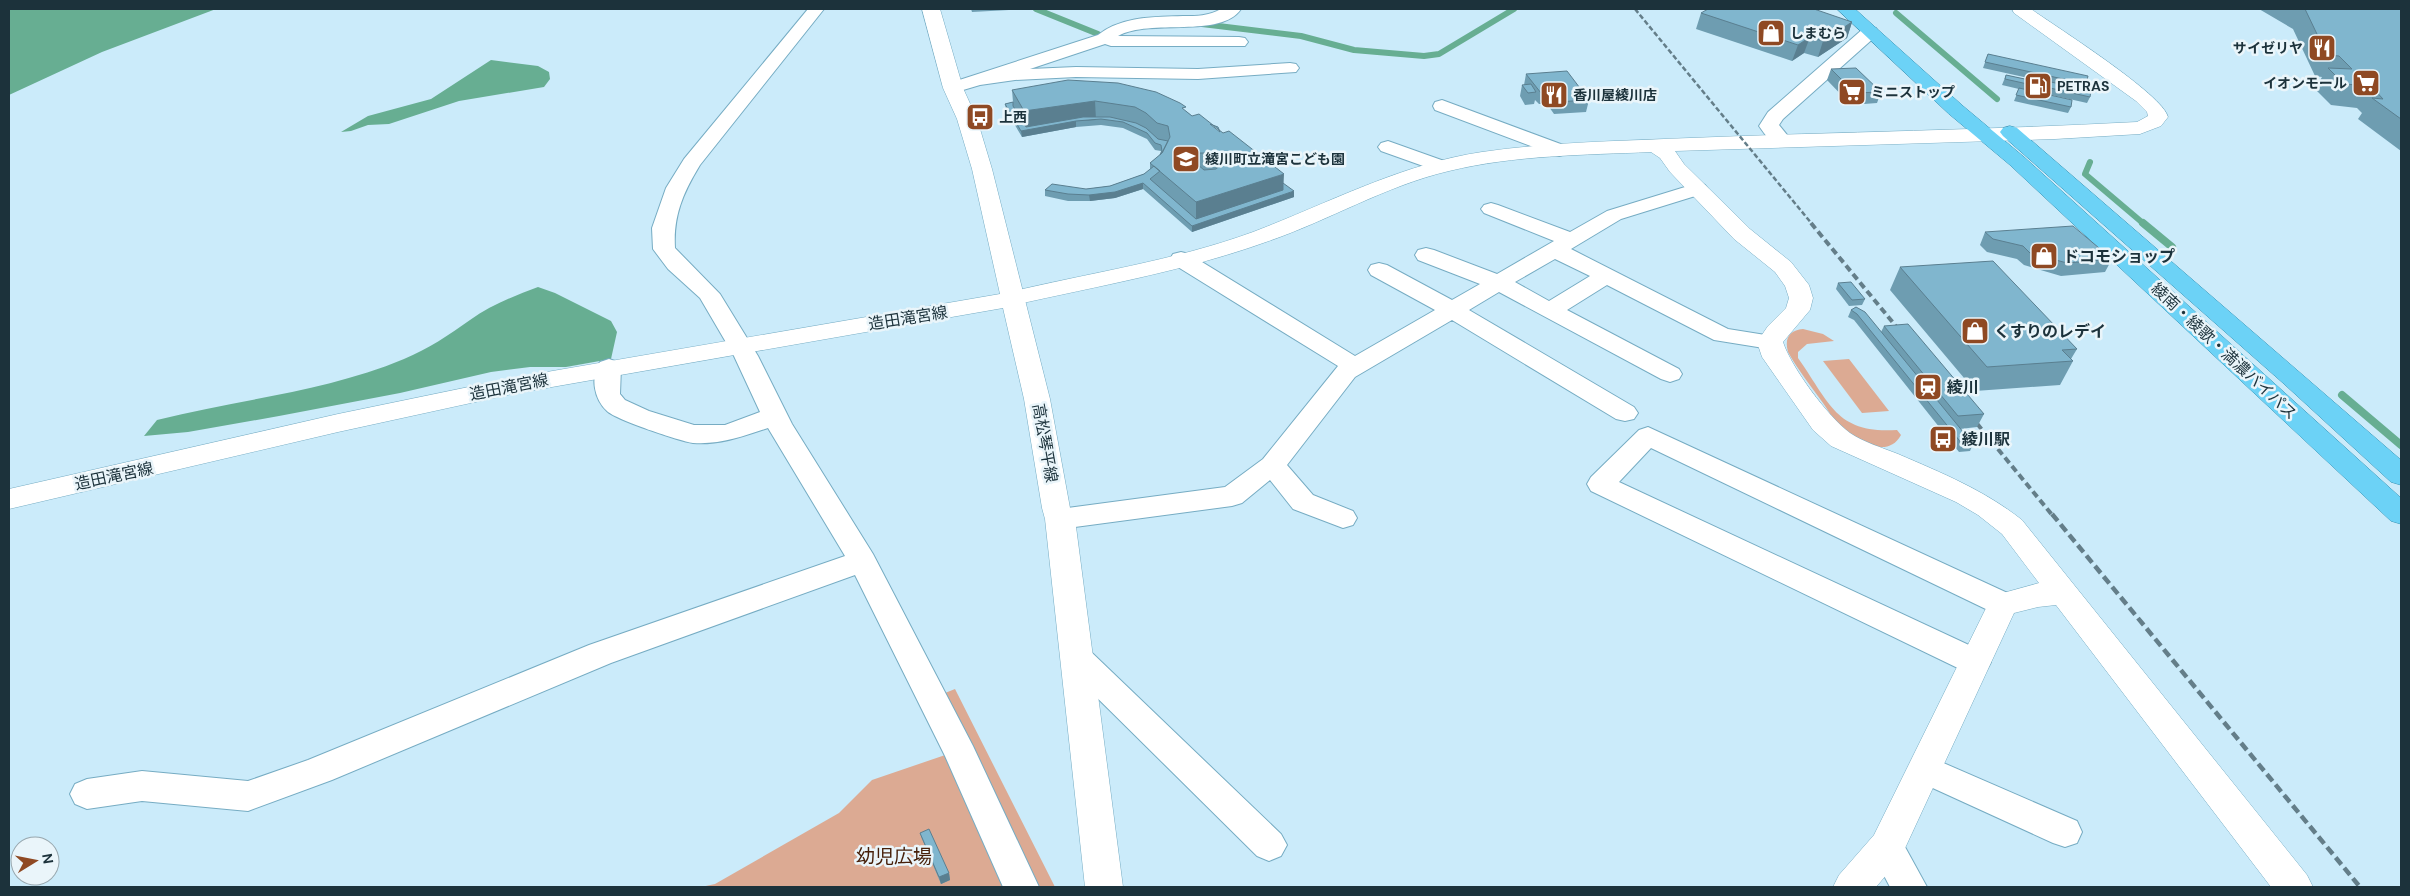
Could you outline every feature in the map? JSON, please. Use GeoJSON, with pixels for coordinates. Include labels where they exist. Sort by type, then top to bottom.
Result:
{"type":"FeatureCollection","features":[{"type":"Feature","properties":{"kind":"highway","name":"綾南・綾歌・満濃バイパス"},"geometry":{"type":"LineString","coordinates":[[1845,9],[1986,135],[2401,514]]}},
{"type":"Feature","properties":{"kind":"highway","name":"綾南・綾歌・満濃バイパス"},"geometry":{"type":"LineString","coordinates":[[1871,9],[1980,108],[2013,134],[2292,377],[2401,475]]}},
{"type":"Feature","properties":{"kind":"street"},"geometry":{"type":"LineString","coordinates":[[816,9],[691,163],[676,188],[662,228],[664,249],[676,264],[709,294],[746,356],[775,416],[863,561],[961,756],[1021,887]]}},
{"type":"Feature","properties":{"kind":"street","name":"高松琴平線"},"geometry":{"type":"LineString","coordinates":[[931,9],[953,88],[966,119],[982,170],[1037,398],[1056,508],[1060,520],[1104,887]]}},
{"type":"Feature","properties":{"kind":"street"},"geometry":{"type":"LineString","coordinates":[[1104,39],[1110,31],[1137,24],[1218,18],[1233,9]]}},
{"type":"Feature","properties":{"kind":"street","name":"造田滝宮線"},"geometry":{"type":"LineString","coordinates":[[9,499],[446,399],[608,367],[963,309],[1014,298],[1182,259],[1260,237],[1404,177],[1440,166],[1481,158],[1559,150],[2140,128],[2154,122],[2158,117],[2157,111],[2143,97],[2020,9]]}},
{"type":"Feature","properties":{"kind":"street"},"geometry":{"type":"LineString","coordinates":[[1782,141],[1769,126],[1775,116],[1870,32]]}},
{"type":"Feature","properties":{"kind":"street"},"geometry":{"type":"LineString","coordinates":[[953,88],[1104,39],[1113,42],[1239,42]]}},
{"type":"Feature","properties":{"kind":"street"},"geometry":{"type":"LineString","coordinates":[[1221,42],[1224,72]]}},
{"type":"Feature","properties":{"kind":"street"},"geometry":{"type":"LineString","coordinates":[[981,80],[1076,72],[1224,72],[1290,68]]}},
{"type":"Feature","properties":{"kind":"street"},"geometry":{"type":"LineString","coordinates":[[1442,106],[1559,150]]}},
{"type":"Feature","properties":{"kind":"street"},"geometry":{"type":"LineString","coordinates":[[1656,146],[1667,154],[1742,234],[1782,267],[1796,285],[1801,298],[1798,310],[1777,330],[1770,342],[1775,357],[1823,424],[1841,440],[1966,495],[1988,508],[2012,527],[2294,887]]}},
{"type":"Feature","properties":{"kind":"street"},"geometry":{"type":"LineString","coordinates":[[1388,147],[1440,166]]}},
{"type":"Feature","properties":{"kind":"street"},"geometry":{"type":"LineString","coordinates":[[1060,520],[1232,496],[1272,465],[1346,372],[1614,215],[1698,189]]}},
{"type":"Feature","properties":{"kind":"street"},"geometry":{"type":"LineString","coordinates":[[1491,209],[1563,245],[1606,276],[1722,334],[1770,342]]}},
{"type":"Feature","properties":{"kind":"street"},"geometry":{"type":"LineString","coordinates":[[1426,255],[1499,283],[1670,374]]}},
{"type":"Feature","properties":{"kind":"street"},"geometry":{"type":"LineString","coordinates":[[1182,259],[1356,367]]}},
{"type":"Feature","properties":{"kind":"street"},"geometry":{"type":"LineString","coordinates":[[1379,270],[1452,310],[1625,413]]}},
{"type":"Feature","properties":{"kind":"street"},"geometry":{"type":"LineString","coordinates":[[1550,310],[1606,276]]}},
{"type":"Feature","properties":{"kind":"street"},"geometry":{"type":"LineString","coordinates":[[608,367],[606,382],[608,394],[616,406],[640,417],[693,434],[727,433],[775,416]]}},
{"type":"Feature","properties":{"kind":"street"},"geometry":{"type":"LineString","coordinates":[[1975,662],[1601,484],[1648,436],[2003,604],[2038,595],[2063,593]]}},
{"type":"Feature","properties":{"kind":"street"},"geometry":{"type":"LineString","coordinates":[[1272,465],[1303,502],[1343,518]]}},
{"type":"Feature","properties":{"kind":"street"},"geometry":{"type":"LineString","coordinates":[[87,794],[142,786],[248,796],[320,770],[600,654],[863,561]]}},
{"type":"Feature","properties":{"kind":"street"},"geometry":{"type":"LineString","coordinates":[[1852,887],[1888,847],[2003,604]]}},
{"type":"Feature","properties":{"kind":"street"},"geometry":{"type":"LineString","coordinates":[[1077,658],[1269,845]]}},
{"type":"Feature","properties":{"kind":"street"},"geometry":{"type":"LineString","coordinates":[[1925,769],[2065,832]]}},
{"type":"Feature","properties":{"kind":"street"},"geometry":{"type":"LineString","coordinates":[[1888,847],[1909,887]]}},
{"type":"Feature","properties":{"kind":"green space"},"geometry":{"type":"Polygon","coordinates":[[[1803,329],[1823,334],[1834,341],[1807,344],[1798,352],[1798,358],[1827,402],[1847,421],[1860,427],[1877,430],[1897,430],[1901,435],[1895,443],[1879,447],[1870,445],[1853,436],[1839,425],[1800,372],[1788,352],[1787,343],[1789,336],[1795,331],[1803,329]]]}},
{"type":"Feature","properties":{"kind":"green space"},"geometry":{"type":"Polygon","coordinates":[[[1849,359],[1889,411],[1862,413],[1823,361],[1849,359]]]}},
{"type":"Feature","properties":{"kind":"green space"},"geometry":{"type":"Polygon","coordinates":[[[955,689],[1055,887],[1032,887],[941,702],[940,695],[955,689]]]}},
{"type":"Feature","properties":{"kind":"green space","name":"幼児広場"},"geometry":{"type":"Polygon","coordinates":[[[954,752],[1016,887],[701,887],[715,884],[839,813],[872,780],[954,752]]]}},
{"type":"Feature","properties":{"kind":"shaded area"},"geometry":{"type":"Polygon","coordinates":[[[9,9],[216,9],[102,52],[9,95],[9,9]]]}},
{"type":"Feature","properties":{"kind":"shaded area"},"geometry":{"type":"Polygon","coordinates":[[[491,60],[538,66],[549,72],[550,79],[544,87],[459,101],[389,124],[368,125],[351,131],[341,132],[368,116],[431,99],[491,60]]]}},
{"type":"Feature","properties":{"kind":"shaded area"},"geometry":{"type":"Polygon","coordinates":[[[538,287],[555,293],[611,321],[617,332],[611,359],[566,367],[530,367],[491,372],[400,393],[279,416],[188,432],[144,436],[157,420],[344,380],[404,359],[438,341],[486,310],[511,297],[538,287]]]}},
{"type":"Feature","properties":{"kind":"building"},"geometry":{"type":"Polygon","coordinates":[[[1708,9],[1814,9],[1852,22],[1823,41],[1810,37],[1798,45],[1701,13],[1708,9]]]}},
{"type":"Feature","properties":{"kind":"building","name":"イオンモール"},"geometry":{"type":"Polygon","coordinates":[[[2305,9],[2401,9],[2401,119],[2372,98],[2383,99],[2371,86],[2344,84],[2328,68],[2352,69],[2339,56],[2327,55],[2305,9]]]}},
{"type":"Feature","properties":{"kind":"building"},"geometry":{"type":"Polygon","coordinates":[[[1988,54],[2088,76],[2086,84],[1985,62],[1988,54]]]}},
{"type":"Feature","properties":{"kind":"building"},"geometry":{"type":"Polygon","coordinates":[[[1856,68],[1881,92],[1855,93],[1831,69],[1856,68]]]}},
{"type":"Feature","properties":{"kind":"building"},"geometry":{"type":"Polygon","coordinates":[[[1567,71],[1589,100],[1556,102],[1549,92],[1541,93],[1526,74],[1567,71]]]}},
{"type":"Feature","properties":{"kind":"building"},"geometry":{"type":"Polygon","coordinates":[[[2006,75],[2034,81],[2032,85],[2005,79],[2006,75]]]}},
{"type":"Feature","properties":{"kind":"building"},"geometry":{"type":"Polygon","coordinates":[[[1068,80],[1118,83],[1156,92],[1186,107],[1182,108],[1192,116],[1199,114],[1223,133],[1229,131],[1284,174],[1196,202],[1150,163],[1162,153],[1170,137],[1168,126],[1157,123],[1146,113],[1135,107],[1095,101],[1024,111],[1012,90],[1068,80]],[[1196,153],[1191,159],[1204,170],[1216,169],[1222,164],[1208,153],[1196,153]]]}},
{"type":"Feature","properties":{"kind":"building"},"geometry":{"type":"Polygon","coordinates":[[[2051,82],[2091,91],[2090,97],[2050,88],[2051,82]]]}},
{"type":"Feature","properties":{"kind":"building"},"geometry":{"type":"Polygon","coordinates":[[[1531,84],[1536,92],[1528,93],[1522,85],[1531,84]]]}},
{"type":"Feature","properties":{"kind":"building"},"geometry":{"type":"Polygon","coordinates":[[[2019,88],[2072,100],[2071,107],[2016,95],[2019,88]]]}},
{"type":"Feature","properties":{"kind":"building"},"geometry":{"type":"Polygon","coordinates":[[[1013,102],[1013,106],[1026,127],[1083,117],[1110,117],[1136,123],[1146,128],[1158,139],[1168,141],[1160,155],[1162,151],[1161,145],[1155,143],[1147,133],[1123,122],[1101,119],[1076,121],[1021,131],[1005,104],[1013,102]]]}},
{"type":"Feature","properties":{"kind":"building"},"geometry":{"type":"Polygon","coordinates":[[[1210,124],[1218,127],[1220,132],[1210,124]]]}},
{"type":"Feature","properties":{"kind":"building"},"geometry":{"type":"Polygon","coordinates":[[[1154,166],[1160,171],[1150,179],[1196,219],[1283,190],[1283,183],[1294,191],[1192,226],[1143,183],[1115,192],[1089,195],[1045,190],[1052,184],[1086,189],[1110,186],[1144,174],[1154,166]]]}},
{"type":"Feature","properties":{"kind":"building"},"geometry":{"type":"Polygon","coordinates":[[[2073,226],[2112,259],[2067,263],[2030,253],[2023,246],[1993,239],[1985,232],[2073,226]]]}},
{"type":"Feature","properties":{"kind":"building"},"geometry":{"type":"Polygon","coordinates":[[[1993,261],[2077,349],[2062,350],[2073,361],[1987,367],[1900,267],[1993,261]]]}},
{"type":"Feature","properties":{"kind":"building"},"geometry":{"type":"Polygon","coordinates":[[[1851,282],[1865,299],[1852,300],[1838,283],[1851,282]]]}},
{"type":"Feature","properties":{"kind":"building"},"geometry":{"type":"Polygon","coordinates":[[[1856,307],[1865,312],[1973,444],[1963,445],[1857,314],[1851,310],[1856,307]]]}},
{"type":"Feature","properties":{"kind":"building"},"geometry":{"type":"Polygon","coordinates":[[[1908,324],[1984,414],[1958,416],[1884,326],[1908,324]]]}},
{"type":"Feature","properties":{"kind":"building"},"geometry":{"type":"Polygon","coordinates":[[[929,829],[949,873],[939,877],[920,833],[929,829]]]}},
{"type":"Feature","properties":{"kind":"waterway"},"geometry":{"type":"LineString","coordinates":[[1036,9],[1098,34]]}},
{"type":"Feature","properties":{"kind":"waterway"},"geometry":{"type":"LineString","coordinates":[[1202,24],[1301,36],[1354,50],[1424,56],[1439,54],[1514,9]]}},
{"type":"Feature","properties":{"kind":"waterway"},"geometry":{"type":"LineString","coordinates":[[1896,13],[1997,99]]}},
{"type":"Feature","properties":{"kind":"waterway"},"geometry":{"type":"LineString","coordinates":[[2090,162],[2085,174],[2144,224]]}},
{"type":"Feature","properties":{"kind":"waterway"},"geometry":{"type":"LineString","coordinates":[[2143,223],[2172,247]]}},
{"type":"Feature","properties":{"kind":"waterway"},"geometry":{"type":"LineString","coordinates":[[2342,395],[2401,445]]}},
{"type":"Feature","properties":{"kind":"railway"},"geometry":{"type":"LineString","coordinates":[[1635,9],[1812,224]]}},
{"type":"Feature","properties":{"kind":"railway"},"geometry":{"type":"LineString","coordinates":[[1811,223],[1904,336]]}},
{"type":"Feature","properties":{"kind":"railway"},"geometry":{"type":"LineString","coordinates":[[1970,415],[2053,516]]}},
{"type":"Feature","properties":{"kind":"railway"},"geometry":{"type":"LineString","coordinates":[[2052,514],[2360,887]]}},
{"type":"Feature","properties":{"kind":"place","name":"しまむら"},"geometry":{"type":"Point","coordinates":[1771,33]}},
{"type":"Feature","properties":{"kind":"place","name":"サイゼリヤ"},"geometry":{"type":"Point","coordinates":[2322,48]}},
{"type":"Feature","properties":{"kind":"place","name":"イオンモール"},"geometry":{"type":"Point","coordinates":[2366,83]}},
{"type":"Feature","properties":{"kind":"place","name":"PETRAS"},"geometry":{"type":"Point","coordinates":[2038,86]}},
{"type":"Feature","properties":{"kind":"place","name":"ミニストップ"},"geometry":{"type":"Point","coordinates":[1852,92]}},
{"type":"Feature","properties":{"kind":"place","name":"香川屋綾川店"},"geometry":{"type":"Point","coordinates":[1554,95]}},
{"type":"Feature","properties":{"kind":"place","name":"上西"},"geometry":{"type":"Point","coordinates":[980,117]}},
{"type":"Feature","properties":{"kind":"place","name":"綾川町立滝宮こども園"},"geometry":{"type":"Point","coordinates":[1186,159]}},
{"type":"Feature","properties":{"kind":"place","name":"ドコモショップ"},"geometry":{"type":"Point","coordinates":[2044,256]}},
{"type":"Feature","properties":{"kind":"place","name":"くすりのレデイ"},"geometry":{"type":"Point","coordinates":[1975,331]}},
{"type":"Feature","properties":{"kind":"place","name":"綾川"},"geometry":{"type":"Point","coordinates":[1928,387]}},
{"type":"Feature","properties":{"kind":"place","name":"綾川駅"},"geometry":{"type":"Point","coordinates":[1943,439]}}]}
